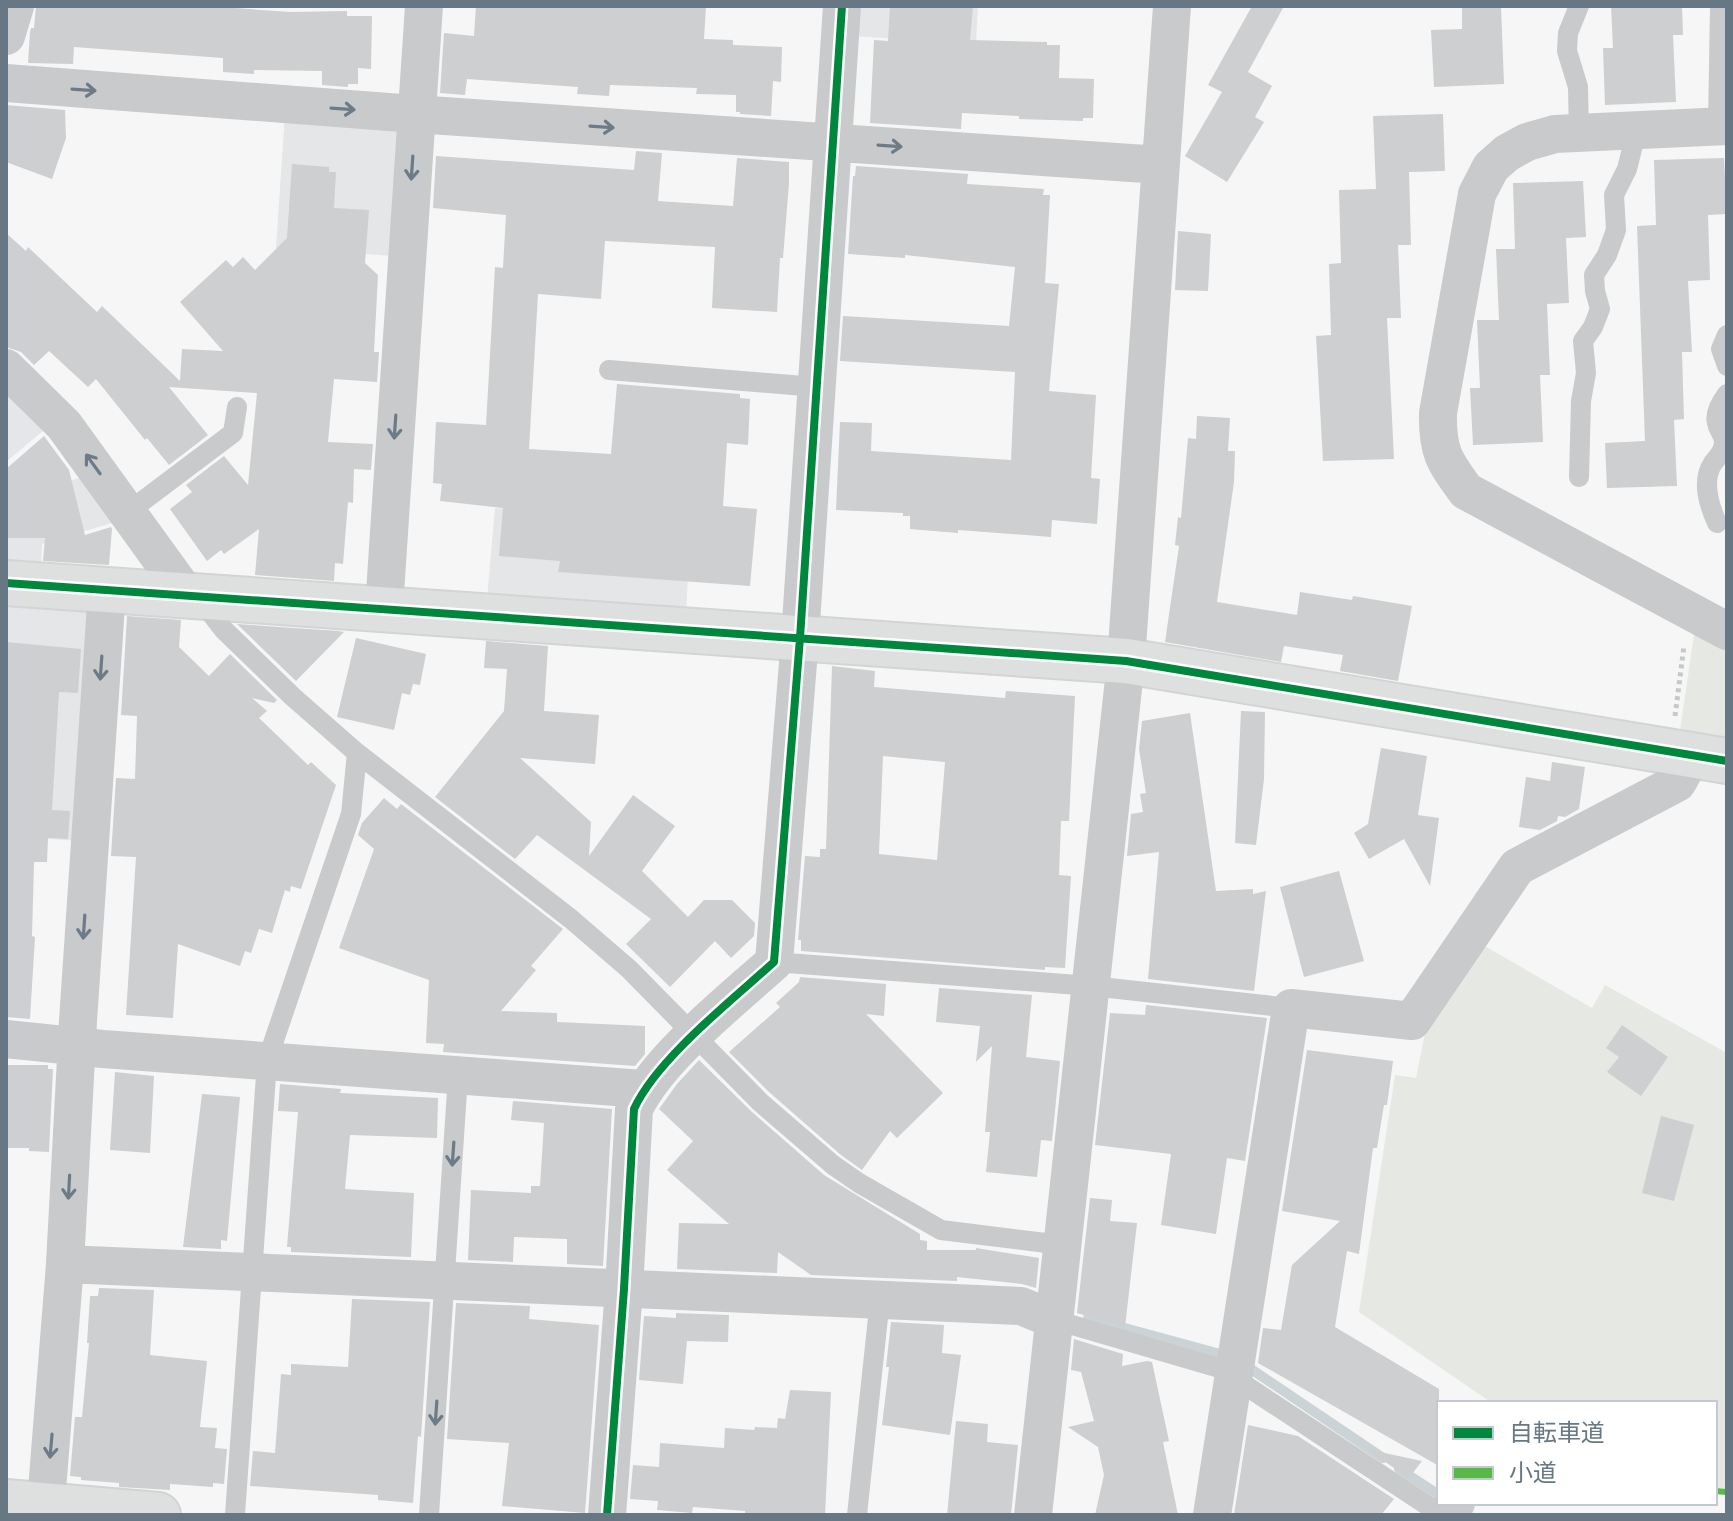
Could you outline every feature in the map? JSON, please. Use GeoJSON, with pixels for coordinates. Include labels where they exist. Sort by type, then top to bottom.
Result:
{"type":"FeatureCollection","features":[{"type":"Feature","properties":{"kind":"street"},"geometry":{"type":"LineString","coordinates":[[6,36],[15,6]]}},
{"type":"Feature","properties":{"kind":"street"},"geometry":{"type":"LineString","coordinates":[[384,608],[424,6]]}},
{"type":"Feature","properties":{"kind":"street"},"geometry":{"type":"LineString","coordinates":[[607,1515],[634,1109],[643,1089],[693,1036],[774,962],[800,638],[842,6]]}},
{"type":"Feature","properties":{"kind":"street"},"geometry":{"type":"LineString","coordinates":[[1033,1515],[1126,661],[1172,6]]}},
{"type":"Feature","properties":{"kind":"street"},"geometry":{"type":"LineString","coordinates":[[6,83],[1160,165]]}},
{"type":"Feature","properties":{"kind":"street"},"geometry":{"type":"LineString","coordinates":[[1722,126],[1555,134],[1527,142],[1491,167],[1477,194],[1438,413],[1437,440],[1447,465],[1466,491],[1727,631]]}},
{"type":"Feature","properties":{"kind":"street"},"geometry":{"type":"LineString","coordinates":[[6,368],[64,425],[193,596]]}},
{"type":"Feature","properties":{"kind":"street"},"geometry":{"type":"LineString","coordinates":[[6,583],[1126,661],[1697,756],[1677,783],[1517,867],[1412,1021],[1291,1008],[1212,1515]]}},
{"type":"Feature","properties":{"kind":"street"},"geometry":{"type":"LineString","coordinates":[[107,590],[76,1046],[65,1264],[32,1507],[158,1515]]}},
{"type":"Feature","properties":{"kind":"street"},"geometry":{"type":"LineString","coordinates":[[6,1039],[643,1089]]}},
{"type":"Feature","properties":{"kind":"street"},"geometry":{"type":"LineString","coordinates":[[65,1264],[1021,1306],[1055,1320]]}},
{"type":"Feature","properties":{"kind":"lane"},"geometry":{"type":"LineString","coordinates":[[1579,6],[1567,42],[1570,66],[1578,87],[1579,133]]}},
{"type":"Feature","properties":{"kind":"lane"},"geometry":{"type":"LineString","coordinates":[[1720,6],[1722,126]]}},
{"type":"Feature","properties":{"kind":"lane"},"geometry":{"type":"LineString","coordinates":[[1579,477],[1581,401],[1586,387],[1583,341],[1600,309],[1594,275],[1607,255],[1616,230],[1614,195],[1627,169],[1633,145],[1631,130]]}},
{"type":"Feature","properties":{"kind":"lane"},"geometry":{"type":"LineString","coordinates":[[1727,335],[1721,349],[1727,366]]}},
{"type":"Feature","properties":{"kind":"lane"},"geometry":{"type":"LineString","coordinates":[[609,370],[816,387]]}},
{"type":"Feature","properties":{"kind":"lane"},"geometry":{"type":"LineString","coordinates":[[1717,523],[1708,504],[1707,483],[1709,471],[1721,454],[1724,442],[1717,414],[1727,394]]}},
{"type":"Feature","properties":{"kind":"lane"},"geometry":{"type":"LineString","coordinates":[[128,512],[233,433],[237,407]]}},
{"type":"Feature","properties":{"kind":"lane"},"geometry":{"type":"LineString","coordinates":[[193,596],[293,697],[357,753],[571,919],[629,969],[760,1102],[833,1165],[941,1230],[1062,1245]]}},
{"type":"Feature","properties":{"kind":"lane"},"geometry":{"type":"LineString","coordinates":[[235,1515],[267,1061],[351,814],[357,753]]}},
{"type":"Feature","properties":{"kind":"lane"},"geometry":{"type":"LineString","coordinates":[[774,962],[1091,986],[1291,1008]]}},
{"type":"Feature","properties":{"kind":"lane"},"geometry":{"type":"LineString","coordinates":[[429,1515],[458,1076]]}},
{"type":"Feature","properties":{"kind":"lane"},"geometry":{"type":"LineString","coordinates":[[857,1515],[880,1299]]}},
{"type":"Feature","properties":{"kind":"lane"},"geometry":{"type":"LineString","coordinates":[[1055,1320],[1219,1368],[1233,1375],[1443,1515]]}},
{"type":"Feature","properties":{"kind":"path"},"geometry":{"type":"LineString","coordinates":[[1689,609],[1697,756]]}},
{"type":"Feature","properties":{"kind":"shaded area"},"geometry":{"type":"Polygon","coordinates":[[[854,6],[978,6],[976,44],[852,36],[854,6]]]}},
{"type":"Feature","properties":{"kind":"shaded area"},"geometry":{"type":"Polygon","coordinates":[[[285,113],[392,121],[403,138],[394,256],[276,248],[285,113]]]}},
{"type":"Feature","properties":{"kind":"shaded area"},"geometry":{"type":"Polygon","coordinates":[[[6,382],[50,425],[6,462],[6,382]]]}},
{"type":"Feature","properties":{"kind":"shaded area"},"geometry":{"type":"Polygon","coordinates":[[[90,475],[122,520],[42,544],[41,568],[6,566],[6,499],[90,475]]]}},
{"type":"Feature","properties":{"kind":"shaded area"},"geometry":{"type":"Polygon","coordinates":[[[692,499],[686,614],[487,599],[495,508],[601,517],[692,499]]]}},
{"type":"Feature","properties":{"kind":"shaded area"},"geometry":{"type":"Polygon","coordinates":[[[6,598],[81,603],[98,619],[80,841],[6,836],[6,598]]]}},
{"type":"Feature","properties":{"kind":"shaded area"},"geometry":{"type":"Polygon","coordinates":[[[1695,628],[1727,646],[1727,746],[1679,737],[1695,628]]]}},
{"type":"Feature","properties":{"kind":"shaded area"},"geometry":{"type":"Polygon","coordinates":[[[1483,945],[1592,1008],[1605,985],[1727,1053],[1727,1489],[1717,1488],[1717,1401],[1489,1401],[1359,1312],[1395,1075],[1416,1078],[1425,1033],[1483,945]]]}},
{"type":"Feature","properties":{"kind":"building"},"geometry":{"type":"Polygon","coordinates":[[[36,6],[207,6],[290,12],[347,11],[347,16],[372,16],[371,69],[358,68],[358,84],[348,84],[348,87],[322,85],[322,71],[223,72],[223,58],[74,47],[73,64],[28,63],[36,6]]]}},
{"type":"Feature","properties":{"kind":"building"},"geometry":{"type":"Polygon","coordinates":[[[476,6],[706,6],[704,39],[733,40],[733,45],[782,47],[781,82],[773,81],[771,116],[740,114],[736,112],[736,95],[696,94],[697,88],[610,85],[609,96],[577,94],[578,87],[467,79],[465,95],[440,93],[444,33],[474,36],[476,6]]]}},
{"type":"Feature","properties":{"kind":"building"},"geometry":{"type":"Polygon","coordinates":[[[890,6],[973,6],[970,40],[1060,45],[1059,78],[1094,79],[1093,118],[1083,118],[1083,121],[1019,119],[1019,116],[962,113],[961,129],[870,123],[874,40],[888,41],[890,6]]]}},
{"type":"Feature","properties":{"kind":"building"},"geometry":{"type":"Polygon","coordinates":[[[1252,6],[1284,6],[1248,72],[1272,86],[1255,117],[1264,122],[1227,182],[1185,156],[1222,92],[1208,85],[1252,6]]]}},
{"type":"Feature","properties":{"kind":"building"},"geometry":{"type":"Polygon","coordinates":[[[1462,6],[1501,6],[1504,84],[1434,87],[1431,30],[1462,29],[1462,6]]]}},
{"type":"Feature","properties":{"kind":"building"},"geometry":{"type":"Polygon","coordinates":[[[1611,6],[1682,6],[1683,35],[1673,35],[1676,102],[1605,105],[1603,48],[1613,48],[1611,6]]]}},
{"type":"Feature","properties":{"kind":"building"},"geometry":{"type":"Polygon","coordinates":[[[6,105],[65,110],[66,138],[52,179],[6,162],[6,105]]]}},
{"type":"Feature","properties":{"kind":"building"},"geometry":{"type":"Polygon","coordinates":[[[1443,114],[1445,171],[1409,172],[1411,245],[1398,245],[1401,318],[1387,318],[1394,459],[1323,461],[1316,336],[1331,335],[1329,264],[1341,263],[1339,190],[1376,189],[1373,116],[1443,114]]]}},
{"type":"Feature","properties":{"kind":"building"},"geometry":{"type":"Polygon","coordinates":[[[636,151],[662,153],[658,201],[733,206],[737,158],[789,162],[777,312],[712,308],[715,247],[605,241],[601,299],[538,294],[529,449],[611,454],[617,384],[740,394],[740,398],[750,399],[748,445],[727,443],[723,506],[757,509],[750,586],[558,572],[560,561],[499,556],[503,508],[440,501],[442,484],[433,483],[436,422],[486,425],[495,267],[503,268],[506,215],[433,208],[436,156],[634,170],[636,151]]]}},
{"type":"Feature","properties":{"kind":"building"},"geometry":{"type":"Polygon","coordinates":[[[1724,158],[1727,214],[1708,215],[1710,280],[1688,281],[1692,352],[1682,352],[1684,419],[1674,420],[1677,486],[1607,488],[1605,443],[1645,441],[1637,226],[1656,225],[1654,160],[1724,158]]]}},
{"type":"Feature","properties":{"kind":"building"},"geometry":{"type":"Polygon","coordinates":[[[292,164],[329,167],[329,172],[336,172],[334,208],[369,210],[365,263],[378,275],[374,352],[379,352],[377,382],[334,379],[328,442],[373,444],[371,470],[354,469],[353,503],[348,502],[343,564],[335,563],[334,581],[255,575],[259,529],[224,554],[221,550],[207,561],[170,509],[192,492],[186,485],[224,456],[248,485],[257,393],[169,387],[208,435],[169,465],[96,379],[88,387],[49,351],[34,365],[21,352],[6,347],[6,233],[26,251],[28,247],[97,312],[102,306],[180,381],[182,349],[223,351],[180,302],[226,260],[233,267],[243,257],[255,270],[287,238],[292,164]]]}},
{"type":"Feature","properties":{"kind":"building"},"geometry":{"type":"Polygon","coordinates":[[[856,166],[968,174],[967,184],[1044,189],[1043,195],[1050,195],[1045,283],[1059,284],[1049,391],[1096,395],[1091,478],[1100,479],[1097,524],[1052,520],[1051,537],[958,530],[958,533],[910,529],[910,516],[903,516],[903,513],[836,510],[840,422],[872,423],[871,451],[1011,460],[1015,372],[840,361],[843,316],[1009,326],[1015,267],[905,255],[905,258],[848,254],[856,166]]]}},
{"type":"Feature","properties":{"kind":"building"},"geometry":{"type":"Polygon","coordinates":[[[1583,181],[1586,237],[1566,238],[1569,303],[1547,304],[1550,375],[1540,375],[1543,442],[1473,445],[1470,388],[1480,388],[1477,320],[1499,320],[1496,249],[1515,249],[1513,183],[1583,181]]]}},
{"type":"Feature","properties":{"kind":"building"},"geometry":{"type":"Polygon","coordinates":[[[1178,231],[1211,234],[1208,291],[1175,290],[1178,231]]]}},
{"type":"Feature","properties":{"kind":"building"},"geometry":{"type":"Polygon","coordinates":[[[1197,416],[1230,418],[1228,451],[1235,451],[1234,482],[1217,602],[1297,615],[1300,592],[1352,600],[1353,596],[1412,606],[1398,681],[1340,671],[1343,655],[1284,646],[1281,662],[1165,642],[1179,546],[1175,545],[1178,517],[1181,518],[1188,438],[1196,439],[1197,416]]]}},
{"type":"Feature","properties":{"kind":"building"},"geometry":{"type":"Polygon","coordinates":[[[44,436],[69,470],[85,535],[111,527],[109,565],[43,561],[45,538],[8,538],[6,469],[44,436]]]}},
{"type":"Feature","properties":{"kind":"building"},"geometry":{"type":"Polygon","coordinates":[[[127,616],[181,620],[179,647],[209,676],[230,654],[277,700],[274,703],[252,698],[267,711],[259,718],[308,765],[311,762],[336,785],[301,889],[291,886],[290,892],[285,890],[272,933],[259,929],[251,953],[245,951],[240,966],[178,944],[173,1018],[126,1015],[136,857],[111,856],[116,778],[135,779],[137,716],[121,715],[127,616]]]}},
{"type":"Feature","properties":{"kind":"building"},"geometry":{"type":"Polygon","coordinates":[[[237,624],[338,631],[344,632],[296,681],[237,624]]]}},
{"type":"Feature","properties":{"kind":"building"},"geometry":{"type":"Polygon","coordinates":[[[356,638],[426,654],[420,685],[413,684],[410,695],[402,693],[394,730],[337,717],[356,638]]]}},
{"type":"Feature","properties":{"kind":"building"},"geometry":{"type":"Polygon","coordinates":[[[486,641],[548,646],[544,711],[599,715],[595,764],[520,758],[591,822],[589,856],[633,795],[675,826],[642,871],[688,917],[704,900],[732,900],[755,923],[754,936],[731,958],[715,941],[670,987],[626,944],[651,919],[537,835],[515,859],[435,797],[504,711],[507,669],[484,668],[486,641]]]}},
{"type":"Feature","properties":{"kind":"building"},"geometry":{"type":"Polygon","coordinates":[[[6,642],[81,649],[78,693],[59,692],[52,810],[70,811],[68,839],[48,838],[47,862],[34,862],[32,936],[35,937],[30,1019],[6,1017],[6,642]]]}},
{"type":"Feature","properties":{"kind":"building"},"geometry":{"type":"Polygon","coordinates":[[[832,666],[875,671],[874,687],[1005,698],[1006,691],[1075,696],[1069,821],[1061,821],[1059,875],[1071,876],[1065,968],[1045,967],[1045,970],[801,951],[801,940],[798,940],[805,856],[820,857],[820,849],[826,849],[832,666]],[[883,756],[879,854],[937,860],[945,762],[883,756]]]}},
{"type":"Feature","properties":{"kind":"building"},"geometry":{"type":"Polygon","coordinates":[[[1241,711],[1265,712],[1264,779],[1256,845],[1235,843],[1241,711]]]}},
{"type":"Feature","properties":{"kind":"building"},"geometry":{"type":"Polygon","coordinates":[[[1190,713],[1216,891],[1253,889],[1253,894],[1266,891],[1254,991],[1148,979],[1159,852],[1127,856],[1131,814],[1143,812],[1140,794],[1146,793],[1139,749],[1142,721],[1190,713]]]}},
{"type":"Feature","properties":{"kind":"building"},"geometry":{"type":"Polygon","coordinates":[[[1381,748],[1427,756],[1418,815],[1439,818],[1430,886],[1404,839],[1369,859],[1354,833],[1368,824],[1381,748]]]}},
{"type":"Feature","properties":{"kind":"building"},"geometry":{"type":"Polygon","coordinates":[[[1552,762],[1585,767],[1579,809],[1565,817],[1558,816],[1557,821],[1540,830],[1519,827],[1526,777],[1550,781],[1552,762]]]}},
{"type":"Feature","properties":{"kind":"building"},"geometry":{"type":"Polygon","coordinates":[[[384,798],[397,809],[401,804],[563,929],[531,966],[536,970],[501,1011],[557,1013],[557,1022],[645,1026],[645,1054],[635,1066],[443,1052],[444,1044],[426,1043],[429,980],[339,948],[374,849],[358,835],[362,823],[384,798]]]}},
{"type":"Feature","properties":{"kind":"building"},"geometry":{"type":"Polygon","coordinates":[[[1339,871],[1364,961],[1304,977],[1280,887],[1339,871]]]}},
{"type":"Feature","properties":{"kind":"building"},"geometry":{"type":"Polygon","coordinates":[[[800,977],[886,984],[884,1016],[866,1014],[943,1093],[897,1138],[890,1131],[862,1170],[769,1092],[729,1052],[780,1007],[776,1003],[799,982],[800,977]]]}},
{"type":"Feature","properties":{"kind":"building"},"geometry":{"type":"Polygon","coordinates":[[[939,988],[1032,995],[1026,1057],[1060,1061],[1052,1141],[1041,1140],[1037,1177],[986,1172],[990,1132],[985,1132],[992,1046],[976,1062],[980,1026],[936,1022],[939,988]]]}},
{"type":"Feature","properties":{"kind":"building"},"geometry":{"type":"Polygon","coordinates":[[[1146,1005],[1267,1018],[1245,1161],[1227,1158],[1216,1234],[1161,1225],[1171,1154],[1095,1145],[1110,1013],[1145,1015],[1146,1005]]]}},
{"type":"Feature","properties":{"kind":"building"},"geometry":{"type":"Polygon","coordinates":[[[1622,1025],[1668,1057],[1641,1096],[1607,1072],[1619,1057],[1606,1048],[1622,1025]]]}},
{"type":"Feature","properties":{"kind":"building"},"geometry":{"type":"Polygon","coordinates":[[[1307,1050],[1393,1061],[1387,1105],[1384,1105],[1377,1148],[1373,1148],[1359,1254],[1347,1251],[1335,1327],[1439,1389],[1437,1465],[1258,1363],[1263,1328],[1281,1330],[1292,1265],[1340,1221],[1282,1211],[1307,1050]]]}},
{"type":"Feature","properties":{"kind":"building"},"geometry":{"type":"Polygon","coordinates":[[[699,1060],[824,1175],[920,1234],[920,1240],[927,1241],[927,1250],[976,1248],[1039,1258],[1036,1288],[957,1277],[957,1281],[811,1275],[778,1252],[777,1273],[677,1269],[679,1223],[729,1224],[667,1170],[693,1141],[659,1109],[699,1060]]]}},
{"type":"Feature","properties":{"kind":"building"},"geometry":{"type":"Polygon","coordinates":[[[6,1065],[48,1065],[48,1069],[53,1069],[49,1152],[6,1148],[6,1065]]]}},
{"type":"Feature","properties":{"kind":"building"},"geometry":{"type":"Polygon","coordinates":[[[115,1072],[154,1076],[150,1153],[110,1150],[115,1072]]]}},
{"type":"Feature","properties":{"kind":"building"},"geometry":{"type":"Polygon","coordinates":[[[280,1084],[341,1089],[340,1093],[438,1098],[437,1138],[350,1135],[345,1189],[414,1193],[411,1257],[291,1252],[291,1247],[287,1247],[298,1112],[278,1111],[280,1084]]]}},
{"type":"Feature","properties":{"kind":"building"},"geometry":{"type":"Polygon","coordinates":[[[202,1094],[240,1097],[227,1241],[221,1240],[221,1249],[183,1247],[202,1094]]]}},
{"type":"Feature","properties":{"kind":"building"},"geometry":{"type":"Polygon","coordinates":[[[513,1101],[612,1109],[603,1266],[567,1264],[567,1239],[514,1237],[513,1262],[468,1260],[471,1190],[531,1193],[531,1186],[540,1186],[544,1123],[511,1120],[513,1101]]]}},
{"type":"Feature","properties":{"kind":"building"},"geometry":{"type":"Polygon","coordinates":[[[1661,1116],[1694,1125],[1674,1201],[1642,1193],[1661,1116]]]}},
{"type":"Feature","properties":{"kind":"building"},"geometry":{"type":"Polygon","coordinates":[[[1090,1198],[1112,1200],[1110,1221],[1137,1223],[1125,1327],[1077,1313],[1090,1198]]]}},
{"type":"Feature","properties":{"kind":"building"},"geometry":{"type":"Polygon","coordinates":[[[99,1288],[154,1290],[150,1355],[207,1361],[200,1427],[217,1428],[215,1448],[227,1449],[224,1484],[213,1483],[213,1487],[170,1484],[170,1490],[119,1487],[119,1483],[81,1480],[81,1477],[70,1476],[75,1417],[82,1417],[90,1296],[98,1296],[99,1288]]]}},
{"type":"Feature","properties":{"kind":"building"},"geometry":{"type":"Polygon","coordinates":[[[352,1299],[430,1302],[421,1437],[418,1436],[413,1503],[378,1500],[378,1495],[250,1486],[253,1451],[275,1453],[281,1374],[291,1375],[291,1364],[348,1367],[352,1299]]]}},
{"type":"Feature","properties":{"kind":"building"},"geometry":{"type":"Polygon","coordinates":[[[456,1303],[530,1306],[529,1319],[599,1325],[585,1513],[502,1506],[509,1443],[447,1439],[456,1303]]]}},
{"type":"Feature","properties":{"kind":"building"},"geometry":{"type":"Polygon","coordinates":[[[676,1313],[729,1315],[728,1342],[687,1341],[683,1384],[639,1380],[644,1316],[676,1318],[676,1313]]]}},
{"type":"Feature","properties":{"kind":"building"},"geometry":{"type":"Polygon","coordinates":[[[891,1322],[944,1325],[942,1353],[961,1355],[950,1435],[882,1425],[891,1322]]]}},
{"type":"Feature","properties":{"kind":"building"},"geometry":{"type":"Polygon","coordinates":[[[1074,1339],[1123,1354],[1122,1366],[1152,1362],[1169,1441],[1163,1442],[1178,1515],[1095,1515],[1104,1475],[1098,1447],[1068,1427],[1094,1421],[1081,1372],[1071,1370],[1074,1339]]]}},
{"type":"Feature","properties":{"kind":"building"},"geometry":{"type":"Polygon","coordinates":[[[790,1390],[831,1392],[825,1515],[745,1515],[745,1511],[693,1507],[692,1513],[657,1510],[658,1501],[630,1499],[633,1465],[659,1467],[660,1443],[724,1448],[725,1428],[777,1428],[778,1418],[785,1419],[790,1390]]]}},
{"type":"Feature","properties":{"kind":"building"},"geometry":{"type":"Polygon","coordinates":[[[956,1421],[988,1424],[987,1442],[1018,1445],[1011,1515],[947,1515],[956,1421]]]}},
{"type":"Feature","properties":{"kind":"building"},"geometry":{"type":"Polygon","coordinates":[[[1248,1425],[1298,1436],[1394,1499],[1381,1515],[1234,1515],[1248,1425]]]}},
{"type":"Feature","properties":{"kind":"building"},"geometry":{"type":"Polygon","coordinates":[[[1366,1449],[1422,1461],[1409,1478],[1366,1449]]]}},
{"type":"Feature","properties":{"kind":"waterway"},"geometry":{"type":"LineString","coordinates":[[1088,1318],[1224,1355]]}},
{"type":"Feature","properties":{"kind":"waterway"},"geometry":{"type":"LineString","coordinates":[[1248,1367],[1383,1458]]}},
{"type":"Feature","properties":{"kind":"waterway"},"geometry":{"type":"LineString","coordinates":[[1399,1469],[1437,1494]]}},
{"type":"Feature","properties":{"kind":"marked path"},"geometry":{"type":"LineString","coordinates":[[1717,1491],[1727,1492]]}},
{"type":"Feature","properties":{"kind":"cycle path"},"geometry":{"type":"LineString","coordinates":[[607,1515],[634,1109],[645,1090],[677,1051],[774,962],[800,638],[842,6]]}},
{"type":"Feature","properties":{"kind":"cycle path"},"geometry":{"type":"LineString","coordinates":[[6,583],[1126,661],[1727,761]]}}]}
